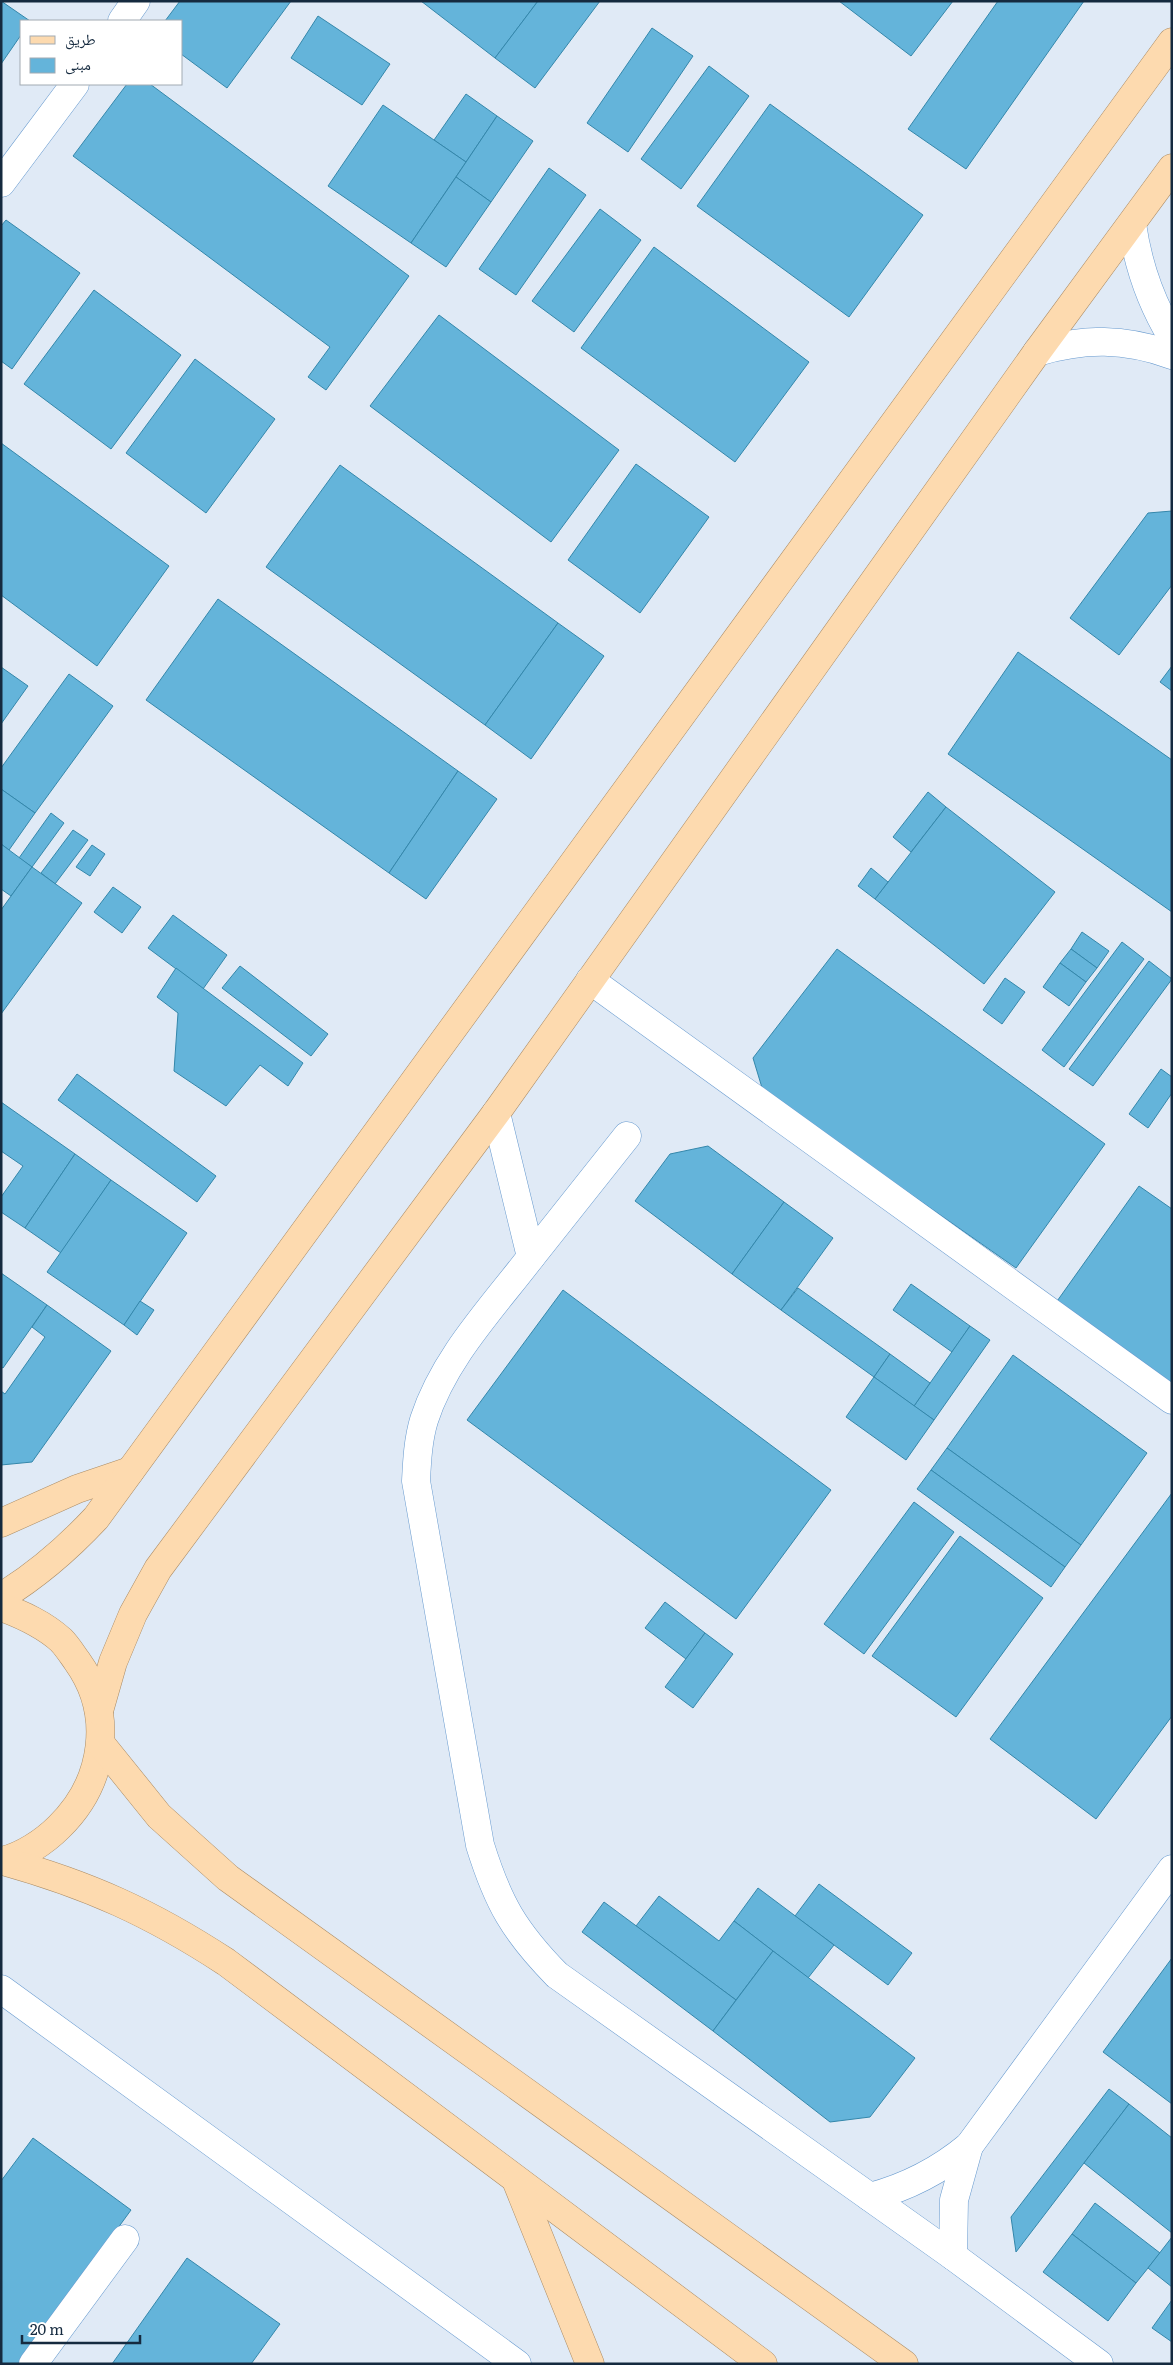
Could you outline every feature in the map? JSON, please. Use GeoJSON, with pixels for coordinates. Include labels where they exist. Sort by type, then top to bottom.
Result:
{"type":"FeatureCollection","features":[{"type":"Feature","properties":{"kind":"main road"},"geometry":{"type":"LineString","coordinates":[[1,1597],[29,1580],[64,1551],[96,1518],[1172,42]]}},
{"type":"Feature","properties":{"kind":"main road"},"geometry":{"type":"LineString","coordinates":[[99,1711],[113,1662],[133,1614],[158,1569],[496,1114],[1037,352],[1172,168]]}},
{"type":"Feature","properties":{"kind":"main road"},"geometry":{"type":"LineString","coordinates":[[1,1523],[77,1489],[130,1470]]}},
{"type":"Feature","properties":{"kind":"main road"},"geometry":{"type":"LineString","coordinates":[[1,1608],[29,1617],[62,1641],[85,1673],[99,1711],[101,1744],[95,1771],[84,1796],[70,1817],[51,1835],[29,1849],[2,1861]]}},
{"type":"Feature","properties":{"kind":"main road"},"geometry":{"type":"LineString","coordinates":[[101,1744],[159,1816],[228,1878],[904,2364]]}},
{"type":"Feature","properties":{"kind":"main road"},"geometry":{"type":"LineString","coordinates":[[2,1861],[51,1874],[96,1891],[142,1912],[184,1935],[226,1962],[763,2364]]}},
{"type":"Feature","properties":{"kind":"main road"},"geometry":{"type":"LineString","coordinates":[[516,2180],[590,2364]]}},
{"type":"Feature","properties":{"kind":"street"},"geometry":{"type":"LineString","coordinates":[[123,20],[136,1]]}},
{"type":"Feature","properties":{"kind":"street"},"geometry":{"type":"LineString","coordinates":[[1,183],[74,85]]}},
{"type":"Feature","properties":{"kind":"street"},"geometry":{"type":"LineString","coordinates":[[1132,224],[1136,256],[1146,286],[1172,337]]}},
{"type":"Feature","properties":{"kind":"street"},"geometry":{"type":"LineString","coordinates":[[1037,352],[1064,344],[1090,341],[1136,345],[1172,355]]}},
{"type":"Feature","properties":{"kind":"street"},"geometry":{"type":"LineString","coordinates":[[590,980],[1172,1400]]}},
{"type":"Feature","properties":{"kind":"street"},"geometry":{"type":"LineString","coordinates":[[496,1114],[531,1257]]}},
{"type":"Feature","properties":{"kind":"street"},"geometry":{"type":"LineString","coordinates":[[627,1136],[531,1257],[448,1368],[434,1393],[424,1422],[417,1461],[416,1481],[480,1845],[491,1882],[514,1924],[530,1947],[557,1974],[953,2256],[1099,2364]]}},
{"type":"Feature","properties":{"kind":"street"},"geometry":{"type":"LineString","coordinates":[[870,2197],[891,2192],[933,2173],[969,2146],[1172,1869]]}},
{"type":"Feature","properties":{"kind":"street"},"geometry":{"type":"LineString","coordinates":[[1,1989],[516,2364]]}},
{"type":"Feature","properties":{"kind":"street"},"geometry":{"type":"LineString","coordinates":[[953,2256],[954,2200],[969,2146]]}},
{"type":"Feature","properties":{"kind":"street"},"geometry":{"type":"LineString","coordinates":[[33,2364],[125,2239]]}},
{"type":"Feature","properties":{"kind":"building"},"geometry":{"type":"Polygon","coordinates":[[[1,1],[29,20],[20,20],[20,36],[1,64],[1,1]]]}},
{"type":"Feature","properties":{"kind":"building"},"geometry":{"type":"Polygon","coordinates":[[[180,1],[291,1],[227,88],[182,55],[182,20],[166,20],[180,1]]]}},
{"type":"Feature","properties":{"kind":"building"},"geometry":{"type":"Polygon","coordinates":[[[421,1],[538,1],[495,58],[421,1]]]}},
{"type":"Feature","properties":{"kind":"building"},"geometry":{"type":"Polygon","coordinates":[[[538,1],[600,1],[535,88],[495,58],[538,1]]]}},
{"type":"Feature","properties":{"kind":"building"},"geometry":{"type":"Polygon","coordinates":[[[839,1],[953,1],[911,56],[839,1]]]}},
{"type":"Feature","properties":{"kind":"building"},"geometry":{"type":"Polygon","coordinates":[[[998,1],[1084,1],[966,169],[908,129],[998,1]]]}},
{"type":"Feature","properties":{"kind":"building"},"geometry":{"type":"Polygon","coordinates":[[[318,16],[390,64],[362,105],[291,58],[318,16]]]}},
{"type":"Feature","properties":{"kind":"building"},"geometry":{"type":"Polygon","coordinates":[[[652,28],[693,56],[628,152],[587,123],[652,28]]]}},
{"type":"Feature","properties":{"kind":"building"},"geometry":{"type":"Polygon","coordinates":[[[709,66],[749,96],[681,189],[641,159],[709,66]]]}},
{"type":"Feature","properties":{"kind":"building"},"geometry":{"type":"Polygon","coordinates":[[[126,85],[151,85],[409,276],[326,390],[308,377],[330,347],[73,156],[126,85]]]}},
{"type":"Feature","properties":{"kind":"building"},"geometry":{"type":"Polygon","coordinates":[[[466,94],[497,116],[466,162],[434,140],[466,94]]]}},
{"type":"Feature","properties":{"kind":"building"},"geometry":{"type":"Polygon","coordinates":[[[770,104],[923,215],[849,317],[697,206],[770,104]]]}},
{"type":"Feature","properties":{"kind":"building"},"geometry":{"type":"Polygon","coordinates":[[[383,105],[466,162],[411,243],[328,186],[383,105]]]}},
{"type":"Feature","properties":{"kind":"building"},"geometry":{"type":"Polygon","coordinates":[[[497,116],[533,141],[491,202],[456,177],[497,116]]]}},
{"type":"Feature","properties":{"kind":"building"},"geometry":{"type":"Polygon","coordinates":[[[549,168],[586,195],[516,295],[479,269],[549,168]]]}},
{"type":"Feature","properties":{"kind":"building"},"geometry":{"type":"Polygon","coordinates":[[[456,177],[491,202],[446,267],[411,243],[456,177]]]}},
{"type":"Feature","properties":{"kind":"building"},"geometry":{"type":"Polygon","coordinates":[[[600,209],[641,240],[574,332],[532,301],[600,209]]]}},
{"type":"Feature","properties":{"kind":"building"},"geometry":{"type":"Polygon","coordinates":[[[6,220],[80,273],[12,369],[1,361],[1,226],[6,220]]]}},
{"type":"Feature","properties":{"kind":"building"},"geometry":{"type":"Polygon","coordinates":[[[654,247],[809,362],[735,462],[581,348],[654,247]]]}},
{"type":"Feature","properties":{"kind":"building"},"geometry":{"type":"Polygon","coordinates":[[[94,290],[181,355],[111,449],[24,384],[94,290]]]}},
{"type":"Feature","properties":{"kind":"building"},"geometry":{"type":"Polygon","coordinates":[[[439,315],[619,450],[551,542],[370,406],[439,315]]]}},
{"type":"Feature","properties":{"kind":"building"},"geometry":{"type":"Polygon","coordinates":[[[195,359],[275,419],[206,513],[126,453],[195,359]]]}},
{"type":"Feature","properties":{"kind":"building"},"geometry":{"type":"Polygon","coordinates":[[[1,443],[169,566],[97,666],[1,595],[1,443]]]}},
{"type":"Feature","properties":{"kind":"building"},"geometry":{"type":"Polygon","coordinates":[[[636,464],[709,517],[640,613],[568,560],[636,464]]]}},
{"type":"Feature","properties":{"kind":"building"},"geometry":{"type":"Polygon","coordinates":[[[340,465],[558,623],[485,725],[266,567],[340,465]]]}},
{"type":"Feature","properties":{"kind":"building"},"geometry":{"type":"Polygon","coordinates":[[[1172,511],[1172,585],[1119,655],[1070,618],[1148,513],[1172,511]]]}},
{"type":"Feature","properties":{"kind":"building"},"geometry":{"type":"Polygon","coordinates":[[[218,599],[458,771],[389,873],[146,700],[218,599]]]}},
{"type":"Feature","properties":{"kind":"building"},"geometry":{"type":"Polygon","coordinates":[[[558,623],[604,656],[531,759],[485,725],[558,623]]]}},
{"type":"Feature","properties":{"kind":"building"},"geometry":{"type":"Polygon","coordinates":[[[1018,652],[1172,760],[1172,912],[948,754],[1018,652]]]}},
{"type":"Feature","properties":{"kind":"building"},"geometry":{"type":"Polygon","coordinates":[[[1172,666],[1172,691],[1160,682],[1172,666]]]}},
{"type":"Feature","properties":{"kind":"building"},"geometry":{"type":"Polygon","coordinates":[[[1,667],[28,686],[1,724],[1,667]]]}},
{"type":"Feature","properties":{"kind":"building"},"geometry":{"type":"Polygon","coordinates":[[[69,674],[113,706],[35,813],[1,789],[1,768],[69,674]]]}},
{"type":"Feature","properties":{"kind":"building"},"geometry":{"type":"Polygon","coordinates":[[[458,771],[497,799],[426,899],[389,873],[458,771]]]}},
{"type":"Feature","properties":{"kind":"building"},"geometry":{"type":"Polygon","coordinates":[[[1,789],[35,813],[9,850],[1,844],[1,789]]]}},
{"type":"Feature","properties":{"kind":"building"},"geometry":{"type":"Polygon","coordinates":[[[928,792],[946,807],[911,852],[893,837],[928,792]]]}},
{"type":"Feature","properties":{"kind":"building"},"geometry":{"type":"Polygon","coordinates":[[[946,807],[1055,892],[984,984],[875,899],[946,807]]]}},
{"type":"Feature","properties":{"kind":"building"},"geometry":{"type":"Polygon","coordinates":[[[51,813],[64,823],[32,867],[19,858],[51,813]]]}},
{"type":"Feature","properties":{"kind":"building"},"geometry":{"type":"Polygon","coordinates":[[[73,830],[88,840],[55,884],[41,873],[73,830]]]}},
{"type":"Feature","properties":{"kind":"building"},"geometry":{"type":"Polygon","coordinates":[[[1,844],[32,867],[11,896],[1,889],[1,844]]]}},
{"type":"Feature","properties":{"kind":"building"},"geometry":{"type":"Polygon","coordinates":[[[92,845],[105,854],[90,876],[76,867],[92,845]]]}},
{"type":"Feature","properties":{"kind":"building"},"geometry":{"type":"Polygon","coordinates":[[[32,867],[82,903],[1,1014],[1,910],[32,867]]]}},
{"type":"Feature","properties":{"kind":"building"},"geometry":{"type":"Polygon","coordinates":[[[871,868],[888,882],[875,899],[858,886],[871,868]]]}},
{"type":"Feature","properties":{"kind":"building"},"geometry":{"type":"Polygon","coordinates":[[[113,887],[141,907],[122,933],[94,912],[113,887]]]}},
{"type":"Feature","properties":{"kind":"building"},"geometry":{"type":"Polygon","coordinates":[[[173,915],[227,955],[203,989],[148,948],[173,915]]]}},
{"type":"Feature","properties":{"kind":"building"},"geometry":{"type":"Polygon","coordinates":[[[1082,932],[1109,951],[1097,968],[1071,949],[1082,932]]]}},
{"type":"Feature","properties":{"kind":"building"},"geometry":{"type":"Polygon","coordinates":[[[1122,942],[1144,959],[1064,1067],[1042,1050],[1122,942]]]}},
{"type":"Feature","properties":{"kind":"building"},"geometry":{"type":"Polygon","coordinates":[[[837,949],[1105,1144],[1016,1268],[763,1091],[753,1058],[837,949]]]}},
{"type":"Feature","properties":{"kind":"building"},"geometry":{"type":"Polygon","coordinates":[[[1071,949],[1097,968],[1086,982],[1060,963],[1071,949]]]}},
{"type":"Feature","properties":{"kind":"building"},"geometry":{"type":"Polygon","coordinates":[[[1149,961],[1172,979],[1093,1086],[1069,1069],[1149,961]]]}},
{"type":"Feature","properties":{"kind":"building"},"geometry":{"type":"Polygon","coordinates":[[[1060,963],[1086,982],[1069,1006],[1043,987],[1060,963]]]}},
{"type":"Feature","properties":{"kind":"building"},"geometry":{"type":"Polygon","coordinates":[[[240,966],[328,1034],[311,1056],[222,988],[240,966]]]}},
{"type":"Feature","properties":{"kind":"building"},"geometry":{"type":"Polygon","coordinates":[[[176,968],[303,1063],[288,1086],[260,1065],[226,1106],[174,1071],[178,1013],[157,997],[176,968]]]}},
{"type":"Feature","properties":{"kind":"building"},"geometry":{"type":"Polygon","coordinates":[[[1005,978],[1025,992],[1002,1024],[983,1010],[1005,978]]]}},
{"type":"Feature","properties":{"kind":"building"},"geometry":{"type":"Polygon","coordinates":[[[1161,1069],[1172,1077],[1172,1093],[1148,1128],[1129,1114],[1161,1069]]]}},
{"type":"Feature","properties":{"kind":"building"},"geometry":{"type":"Polygon","coordinates":[[[77,1074],[216,1176],[197,1202],[58,1100],[77,1074]]]}},
{"type":"Feature","properties":{"kind":"building"},"geometry":{"type":"Polygon","coordinates":[[[1,1102],[75,1154],[25,1228],[1,1212],[1,1197],[23,1166],[1,1151],[1,1102]]]}},
{"type":"Feature","properties":{"kind":"building"},"geometry":{"type":"Polygon","coordinates":[[[708,1146],[784,1202],[732,1274],[635,1201],[670,1154],[708,1146]]]}},
{"type":"Feature","properties":{"kind":"building"},"geometry":{"type":"Polygon","coordinates":[[[75,1154],[111,1180],[61,1253],[25,1228],[75,1154]]]}},
{"type":"Feature","properties":{"kind":"building"},"geometry":{"type":"Polygon","coordinates":[[[111,1180],[187,1233],[124,1325],[47,1272],[111,1180]]]}},
{"type":"Feature","properties":{"kind":"building"},"geometry":{"type":"Polygon","coordinates":[[[1139,1186],[1172,1209],[1172,1388],[1055,1304],[1139,1186]]]}},
{"type":"Feature","properties":{"kind":"building"},"geometry":{"type":"Polygon","coordinates":[[[784,1202],[833,1238],[781,1310],[732,1274],[784,1202]]]}},
{"type":"Feature","properties":{"kind":"building"},"geometry":{"type":"Polygon","coordinates":[[[1,1273],[47,1305],[3,1368],[1,1367],[1,1273]]]}},
{"type":"Feature","properties":{"kind":"building"},"geometry":{"type":"Polygon","coordinates":[[[911,1284],[970,1326],[952,1352],[893,1310],[911,1284]]]}},
{"type":"Feature","properties":{"kind":"building"},"geometry":{"type":"Polygon","coordinates":[[[798,1288],[890,1354],[874,1377],[781,1310],[798,1288]]]}},
{"type":"Feature","properties":{"kind":"building"},"geometry":{"type":"Polygon","coordinates":[[[563,1290],[831,1490],[736,1619],[467,1420],[563,1290]]]}},
{"type":"Feature","properties":{"kind":"building"},"geometry":{"type":"Polygon","coordinates":[[[140,1301],[154,1310],[137,1335],[124,1325],[140,1301]]]}},
{"type":"Feature","properties":{"kind":"building"},"geometry":{"type":"Polygon","coordinates":[[[47,1305],[111,1351],[32,1462],[1,1465],[1,1391],[5,1394],[45,1337],[32,1327],[47,1305]]]}},
{"type":"Feature","properties":{"kind":"building"},"geometry":{"type":"Polygon","coordinates":[[[970,1326],[990,1340],[934,1420],[914,1406],[970,1326]]]}},
{"type":"Feature","properties":{"kind":"building"},"geometry":{"type":"Polygon","coordinates":[[[890,1354],[930,1383],[914,1406],[874,1377],[890,1354]]]}},
{"type":"Feature","properties":{"kind":"building"},"geometry":{"type":"Polygon","coordinates":[[[1013,1355],[1147,1453],[1081,1545],[947,1448],[1013,1355]]]}},
{"type":"Feature","properties":{"kind":"building"},"geometry":{"type":"Polygon","coordinates":[[[874,1377],[934,1420],[906,1460],[846,1417],[874,1377]]]}},
{"type":"Feature","properties":{"kind":"building"},"geometry":{"type":"Polygon","coordinates":[[[947,1448],[1081,1545],[1065,1567],[931,1470],[947,1448]]]}},
{"type":"Feature","properties":{"kind":"building"},"geometry":{"type":"Polygon","coordinates":[[[931,1470],[1065,1567],[1051,1587],[917,1489],[931,1470]]]}},
{"type":"Feature","properties":{"kind":"building"},"geometry":{"type":"Polygon","coordinates":[[[1172,1493],[1172,1716],[1096,1819],[990,1739],[1172,1493]]]}},
{"type":"Feature","properties":{"kind":"building"},"geometry":{"type":"Polygon","coordinates":[[[914,1502],[954,1532],[864,1654],[824,1624],[914,1502]]]}},
{"type":"Feature","properties":{"kind":"building"},"geometry":{"type":"Polygon","coordinates":[[[960,1536],[1043,1598],[956,1717],[872,1656],[960,1536]]]}},
{"type":"Feature","properties":{"kind":"building"},"geometry":{"type":"Polygon","coordinates":[[[665,1602],[705,1633],[686,1659],[645,1628],[665,1602]]]}},
{"type":"Feature","properties":{"kind":"building"},"geometry":{"type":"Polygon","coordinates":[[[705,1633],[733,1654],[693,1708],[665,1687],[705,1633]]]}},
{"type":"Feature","properties":{"kind":"building"},"geometry":{"type":"Polygon","coordinates":[[[819,1884],[912,1953],[888,1985],[795,1916],[819,1884]]]}},
{"type":"Feature","properties":{"kind":"building"},"geometry":{"type":"Polygon","coordinates":[[[758,1888],[834,1945],[808,1978],[734,1921],[758,1888]]]}},
{"type":"Feature","properties":{"kind":"building"},"geometry":{"type":"Polygon","coordinates":[[[659,1896],[719,1941],[734,1921],[773,1951],[736,2000],[636,1926],[659,1896]]]}},
{"type":"Feature","properties":{"kind":"building"},"geometry":{"type":"Polygon","coordinates":[[[604,1902],[736,2000],[713,2031],[582,1932],[604,1902]]]}},
{"type":"Feature","properties":{"kind":"building"},"geometry":{"type":"Polygon","coordinates":[[[773,1951],[915,2058],[870,2117],[830,2122],[713,2031],[773,1951]]]}},
{"type":"Feature","properties":{"kind":"building"},"geometry":{"type":"Polygon","coordinates":[[[1172,1958],[1172,2104],[1103,2052],[1172,1958]]]}},
{"type":"Feature","properties":{"kind":"building"},"geometry":{"type":"Polygon","coordinates":[[[1109,2089],[1129,2104],[1016,2252],[1011,2217],[1109,2089]]]}},
{"type":"Feature","properties":{"kind":"building"},"geometry":{"type":"Polygon","coordinates":[[[1129,2104],[1172,2138],[1172,2233],[1084,2163],[1129,2104]]]}},
{"type":"Feature","properties":{"kind":"building"},"geometry":{"type":"Polygon","coordinates":[[[33,2138],[131,2210],[19,2364],[1,2364],[1,2181],[33,2138]]]}},
{"type":"Feature","properties":{"kind":"building"},"geometry":{"type":"Polygon","coordinates":[[[1095,2203],[1160,2253],[1136,2283],[1072,2234],[1095,2203]]]}},
{"type":"Feature","properties":{"kind":"building"},"geometry":{"type":"Polygon","coordinates":[[[1072,2234],[1136,2283],[1108,2321],[1043,2272],[1072,2234]]]}},
{"type":"Feature","properties":{"kind":"building"},"geometry":{"type":"Polygon","coordinates":[[[1172,2237],[1172,2287],[1148,2268],[1172,2237]]]}},
{"type":"Feature","properties":{"kind":"building"},"geometry":{"type":"Polygon","coordinates":[[[187,2258],[280,2324],[251,2364],[112,2364],[187,2258]]]}},
{"type":"Feature","properties":{"kind":"building"},"geometry":{"type":"Polygon","coordinates":[[[1172,2300],[1172,2342],[1152,2328],[1172,2300]]]}}]}
